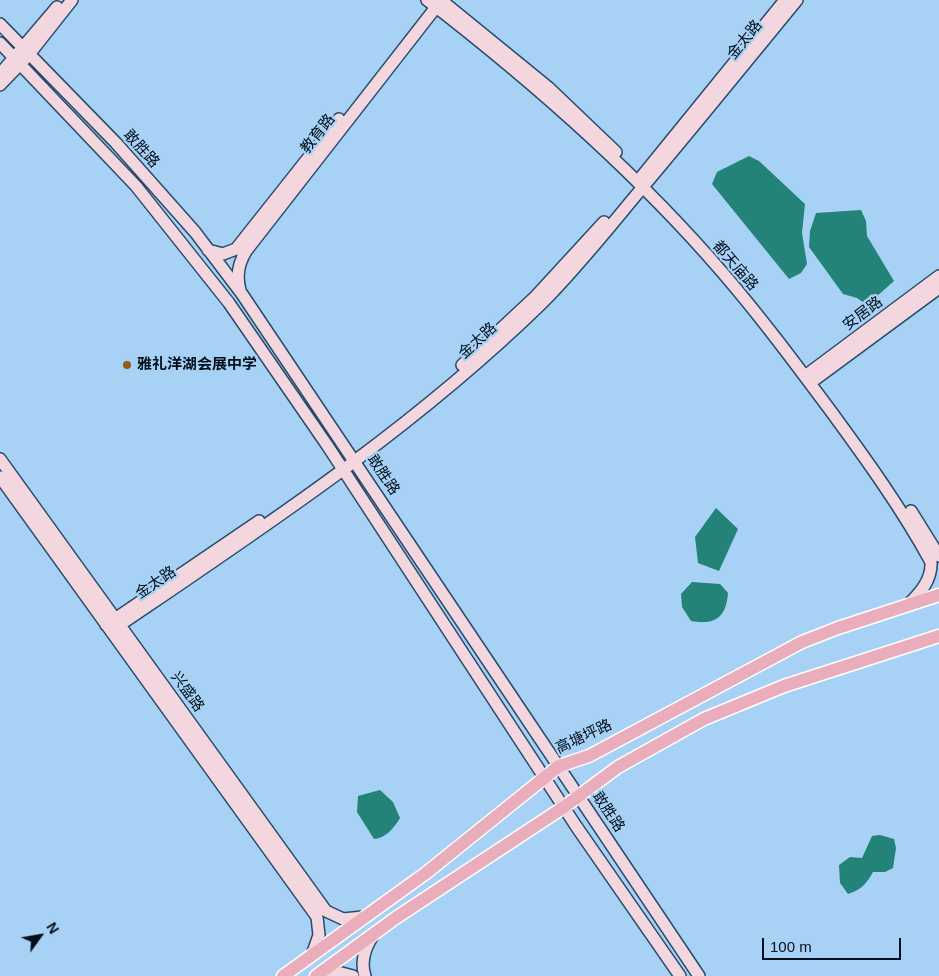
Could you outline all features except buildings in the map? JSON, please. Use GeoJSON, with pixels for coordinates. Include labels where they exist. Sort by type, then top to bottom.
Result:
{"type":"FeatureCollection","features":[{"type":"Feature","properties":{"kind":"main road","name":"高塘坪路"},"geometry":{"type":"LineString","coordinates":[[283,976],[426,873],[559,766],[589,756],[802,642],[939,595]]}},
{"type":"Feature","properties":{"kind":"main road"},"geometry":{"type":"LineString","coordinates":[[318,974],[627,762],[704,718],[748,699],[939,636]]}},
{"type":"Feature","properties":{"kind":"street"},"geometry":{"type":"LineString","coordinates":[[27,50],[62,0]]}},
{"type":"Feature","properties":{"kind":"street"},"geometry":{"type":"LineString","coordinates":[[0,85],[17,61],[72,0]]}},
{"type":"Feature","properties":{"kind":"street","name":"金太路"},"geometry":{"type":"LineString","coordinates":[[113,625],[354,459],[432,402],[543,302],[583,259],[786,0]]}},
{"type":"Feature","properties":{"kind":"street","name":"金太路"},"geometry":{"type":"LineString","coordinates":[[642,182],[797,0]]}},
{"type":"Feature","properties":{"kind":"street","name":"都天庙路"},"geometry":{"type":"LineString","coordinates":[[436,1],[642,182],[721,271],[810,378],[914,515],[939,556]]}},
{"type":"Feature","properties":{"kind":"street","name":"教育路"},"geometry":{"type":"LineString","coordinates":[[208,250],[215,253],[230,253],[242,242],[436,1]]}},
{"type":"Feature","properties":{"kind":"street","name":"教育路"},"geometry":{"type":"LineString","coordinates":[[242,294],[238,277],[241,260],[246,251],[436,1]]}},
{"type":"Feature","properties":{"kind":"street","name":"敢胜路"},"geometry":{"type":"LineString","coordinates":[[0,24],[116,143],[208,250],[242,294],[699,976]]}},
{"type":"Feature","properties":{"kind":"street","name":"敢胜路"},"geometry":{"type":"LineString","coordinates":[[0,43],[136,186],[228,303],[342,467],[564,807],[680,976]]}},
{"type":"Feature","properties":{"kind":"street"},"geometry":{"type":"LineString","coordinates":[[0,74],[17,61]]}},
{"type":"Feature","properties":{"kind":"street","name":"安居路"},"geometry":{"type":"LineString","coordinates":[[810,378],[939,276]]}},
{"type":"Feature","properties":{"kind":"street","name":"安居路"},"geometry":{"type":"LineString","coordinates":[[810,378],[939,288]]}},
{"type":"Feature","properties":{"kind":"street","name":"都天庙路"},"geometry":{"type":"LineString","coordinates":[[810,378],[908,519],[931,562],[932,569],[926,583],[908,605]]}},
{"type":"Feature","properties":{"kind":"street","name":"兴盛路"},"geometry":{"type":"LineString","coordinates":[[0,459],[113,625],[317,917],[319,935],[312,955]]}},
{"type":"Feature","properties":{"kind":"street","name":"兴盛路"},"geometry":{"type":"LineString","coordinates":[[0,477],[326,911],[343,920],[363,917]]}},
{"type":"Feature","properties":{"kind":"street"},"geometry":{"type":"LineString","coordinates":[[365,976],[362,961],[367,946],[374,934]]}},
{"type":"Feature","properties":{"kind":"street"},"geometry":{"type":"LineString","coordinates":[[318,974],[334,971],[353,976]]}},
{"type":"Feature","properties":{"kind":"shaded area"},"geometry":{"type":"Polygon","coordinates":[[[749,156],[759,161],[805,204],[802,233],[807,264],[801,273],[789,279],[712,184],[717,172],[749,156]]]}},
{"type":"Feature","properties":{"kind":"shaded area"},"geometry":{"type":"Polygon","coordinates":[[[861,210],[866,221],[867,236],[894,281],[867,305],[857,298],[843,294],[809,247],[810,231],[816,213],[861,210]]]}},
{"type":"Feature","properties":{"kind":"shaded area"},"geometry":{"type":"Polygon","coordinates":[[[716,508],[738,529],[719,571],[698,563],[695,537],[716,508]]]}},
{"type":"Feature","properties":{"kind":"shaded area"},"geometry":{"type":"Polygon","coordinates":[[[692,582],[720,584],[728,593],[725,608],[718,618],[707,622],[691,621],[682,607],[681,594],[692,582]]]}},
{"type":"Feature","properties":{"kind":"shaded area"},"geometry":{"type":"Polygon","coordinates":[[[380,790],[393,802],[400,818],[389,832],[382,837],[374,839],[357,812],[358,796],[380,790]]]}},
{"type":"Feature","properties":{"kind":"shaded area"},"geometry":{"type":"Polygon","coordinates":[[[880,835],[894,839],[896,848],[893,868],[885,872],[873,872],[863,886],[848,894],[840,883],[839,865],[850,857],[862,858],[872,836],[880,835]]]}},
{"type":"Feature","properties":{"kind":"place","name":"雅礼洋湖会展中学"},"geometry":{"type":"Point","coordinates":[127,365]}}]}
